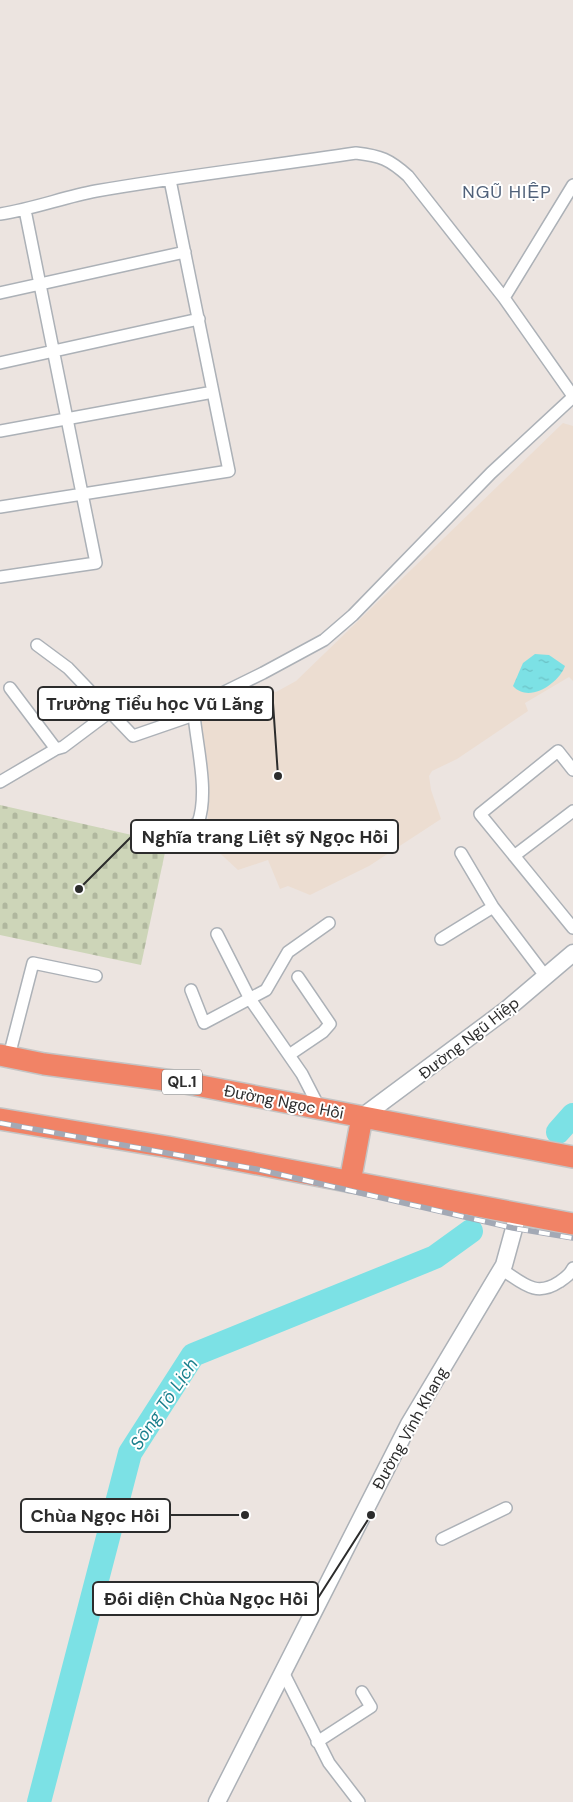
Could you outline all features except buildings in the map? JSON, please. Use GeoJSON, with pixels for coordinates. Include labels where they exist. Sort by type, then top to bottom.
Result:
{"type":"FeatureCollection","features":[{"type":"Feature","properties":{"kind":"highway","name":"Đường Ngọc Hồi"},"geometry":{"type":"LineString","coordinates":[[4,1056],[44,1064],[180,1082],[564,1156]]}},
{"type":"Feature","properties":{"kind":"highway"},"geometry":{"type":"LineString","coordinates":[[350,1182],[362,1117]]}},
{"type":"Feature","properties":{"kind":"highway"},"geometry":{"type":"LineString","coordinates":[[0,1119],[168,1147],[573,1224]]}},
{"type":"Feature","properties":{"kind":"street"},"geometry":{"type":"LineString","coordinates":[[0,214],[25,210],[94,192],[170,180],[356,153],[380,156],[394,164],[408,176],[504,298],[573,396],[490,473],[353,615],[324,640],[263,674],[198,705],[194,715],[202,794],[201,814],[198,823],[183,830]]}},
{"type":"Feature","properties":{"kind":"street"},"geometry":{"type":"LineString","coordinates":[[0,507],[229,471],[170,180]]}},
{"type":"Feature","properties":{"kind":"street"},"geometry":{"type":"LineString","coordinates":[[504,298],[573,185]]}},
{"type":"Feature","properties":{"kind":"street"},"geometry":{"type":"LineString","coordinates":[[0,577],[96,563],[25,210]]}},
{"type":"Feature","properties":{"kind":"street"},"geometry":{"type":"LineString","coordinates":[[0,293],[185,252]]}},
{"type":"Feature","properties":{"kind":"street"},"geometry":{"type":"LineString","coordinates":[[0,362],[199,319]]}},
{"type":"Feature","properties":{"kind":"street"},"geometry":{"type":"LineString","coordinates":[[0,431],[66,417],[213,392]]}},
{"type":"Feature","properties":{"kind":"street"},"geometry":{"type":"LineString","coordinates":[[37,645],[68,668],[133,736],[194,715]]}},
{"type":"Feature","properties":{"kind":"street"},"geometry":{"type":"LineString","coordinates":[[10,688],[56,748]]}},
{"type":"Feature","properties":{"kind":"street"},"geometry":{"type":"LineString","coordinates":[[0,782],[56,748],[63,747],[111,711]]}},
{"type":"Feature","properties":{"kind":"street"},"geometry":{"type":"LineString","coordinates":[[573,770],[558,751],[480,814],[573,928]]}},
{"type":"Feature","properties":{"kind":"street"},"geometry":{"type":"LineString","coordinates":[[514,856],[573,811]]}},
{"type":"Feature","properties":{"kind":"street"},"geometry":{"type":"LineString","coordinates":[[462,853],[493,907],[546,977]]}},
{"type":"Feature","properties":{"kind":"street"},"geometry":{"type":"LineString","coordinates":[[441,939],[493,907]]}},
{"type":"Feature","properties":{"kind":"street"},"geometry":{"type":"LineString","coordinates":[[191,990],[204,1023],[251,1000],[266,990],[288,952],[329,922]]}},
{"type":"Feature","properties":{"kind":"street"},"geometry":{"type":"LineString","coordinates":[[217,934],[251,1000],[302,1074],[320,1109]]}},
{"type":"Feature","properties":{"kind":"street","name":"Đường Ngũ Hiệp"},"geometry":{"type":"LineString","coordinates":[[362,1117],[430,1069],[506,1010],[573,954]]}},
{"type":"Feature","properties":{"kind":"street"},"geometry":{"type":"LineString","coordinates":[[4,1056],[33,963],[96,976]]}},
{"type":"Feature","properties":{"kind":"street"},"geometry":{"type":"LineString","coordinates":[[289,1055],[323,1032],[330,1024],[298,977]]}},
{"type":"Feature","properties":{"kind":"street","name":"Đường Vĩnh Khang"},"geometry":{"type":"LineString","coordinates":[[217,1802],[409,1424],[501,1269],[518,1214]]}},
{"type":"Feature","properties":{"kind":"street"},"geometry":{"type":"LineString","coordinates":[[501,1269],[529,1288],[539,1290],[555,1284],[570,1274],[573,1268]]}},
{"type":"Feature","properties":{"kind":"street"},"geometry":{"type":"LineString","coordinates":[[442,1539],[506,1508]]}},
{"type":"Feature","properties":{"kind":"street"},"geometry":{"type":"LineString","coordinates":[[283,1672],[329,1763],[359,1802]]}},
{"type":"Feature","properties":{"kind":"street"},"geometry":{"type":"LineString","coordinates":[[317,1742],[371,1707],[362,1692]]}},
{"type":"Feature","properties":{"kind":"shaded area"},"geometry":{"type":"Polygon","coordinates":[[[563,423],[573,426],[573,681],[569,677],[525,703],[528,711],[457,759],[432,771],[429,776],[431,790],[441,819],[369,866],[310,895],[288,886],[280,889],[268,860],[238,870],[210,844],[201,718],[208,703],[264,689],[276,692],[296,681],[563,423]]]}},
{"type":"Feature","properties":{"kind":"green space"},"geometry":{"type":"Polygon","coordinates":[[[0,805],[167,843],[141,965],[0,935],[0,805]]]}},
{"type":"Feature","properties":{"kind":"water"},"geometry":{"type":"Polygon","coordinates":[[[535,654],[549,655],[565,666],[557,679],[543,689],[527,693],[520,691],[513,686],[523,663],[535,654]]]}},
{"type":"Feature","properties":{"kind":"waterway","name":"Sông Tô Lịch"},"geometry":{"type":"LineString","coordinates":[[558,1132],[573,1115]]}},
{"type":"Feature","properties":{"kind":"waterway","name":"Sông Tô Lịch"},"geometry":{"type":"LineString","coordinates":[[39,1802],[130,1453],[193,1355],[435,1257],[471,1231]]}},
{"type":"Feature","properties":{"kind":"railway"},"geometry":{"type":"LineString","coordinates":[[0,1123],[256,1169],[513,1228],[573,1238]]}},
{"type":"Feature","properties":{"kind":"place","name":"Trường Tiểu học Vũ Lăng"},"geometry":{"type":"Point","coordinates":[278,776]}},
{"type":"Feature","properties":{"kind":"place","name":"Nghĩa trang Liệt sỹ Ngọc Hồi"},"geometry":{"type":"Point","coordinates":[79,889]}},
{"type":"Feature","properties":{"kind":"place","name":"Chùa Ngọc Hồi"},"geometry":{"type":"Point","coordinates":[245,1515]}},
{"type":"Feature","properties":{"kind":"place","name":"Đối diện Chùa Ngọc Hồi"},"geometry":{"type":"Point","coordinates":[371,1515]}},
{"type":"Feature","properties":{"kind":"district","name":"NGŨ HIỆP"},"geometry":{"type":"Point","coordinates":[507,192]}}]}
